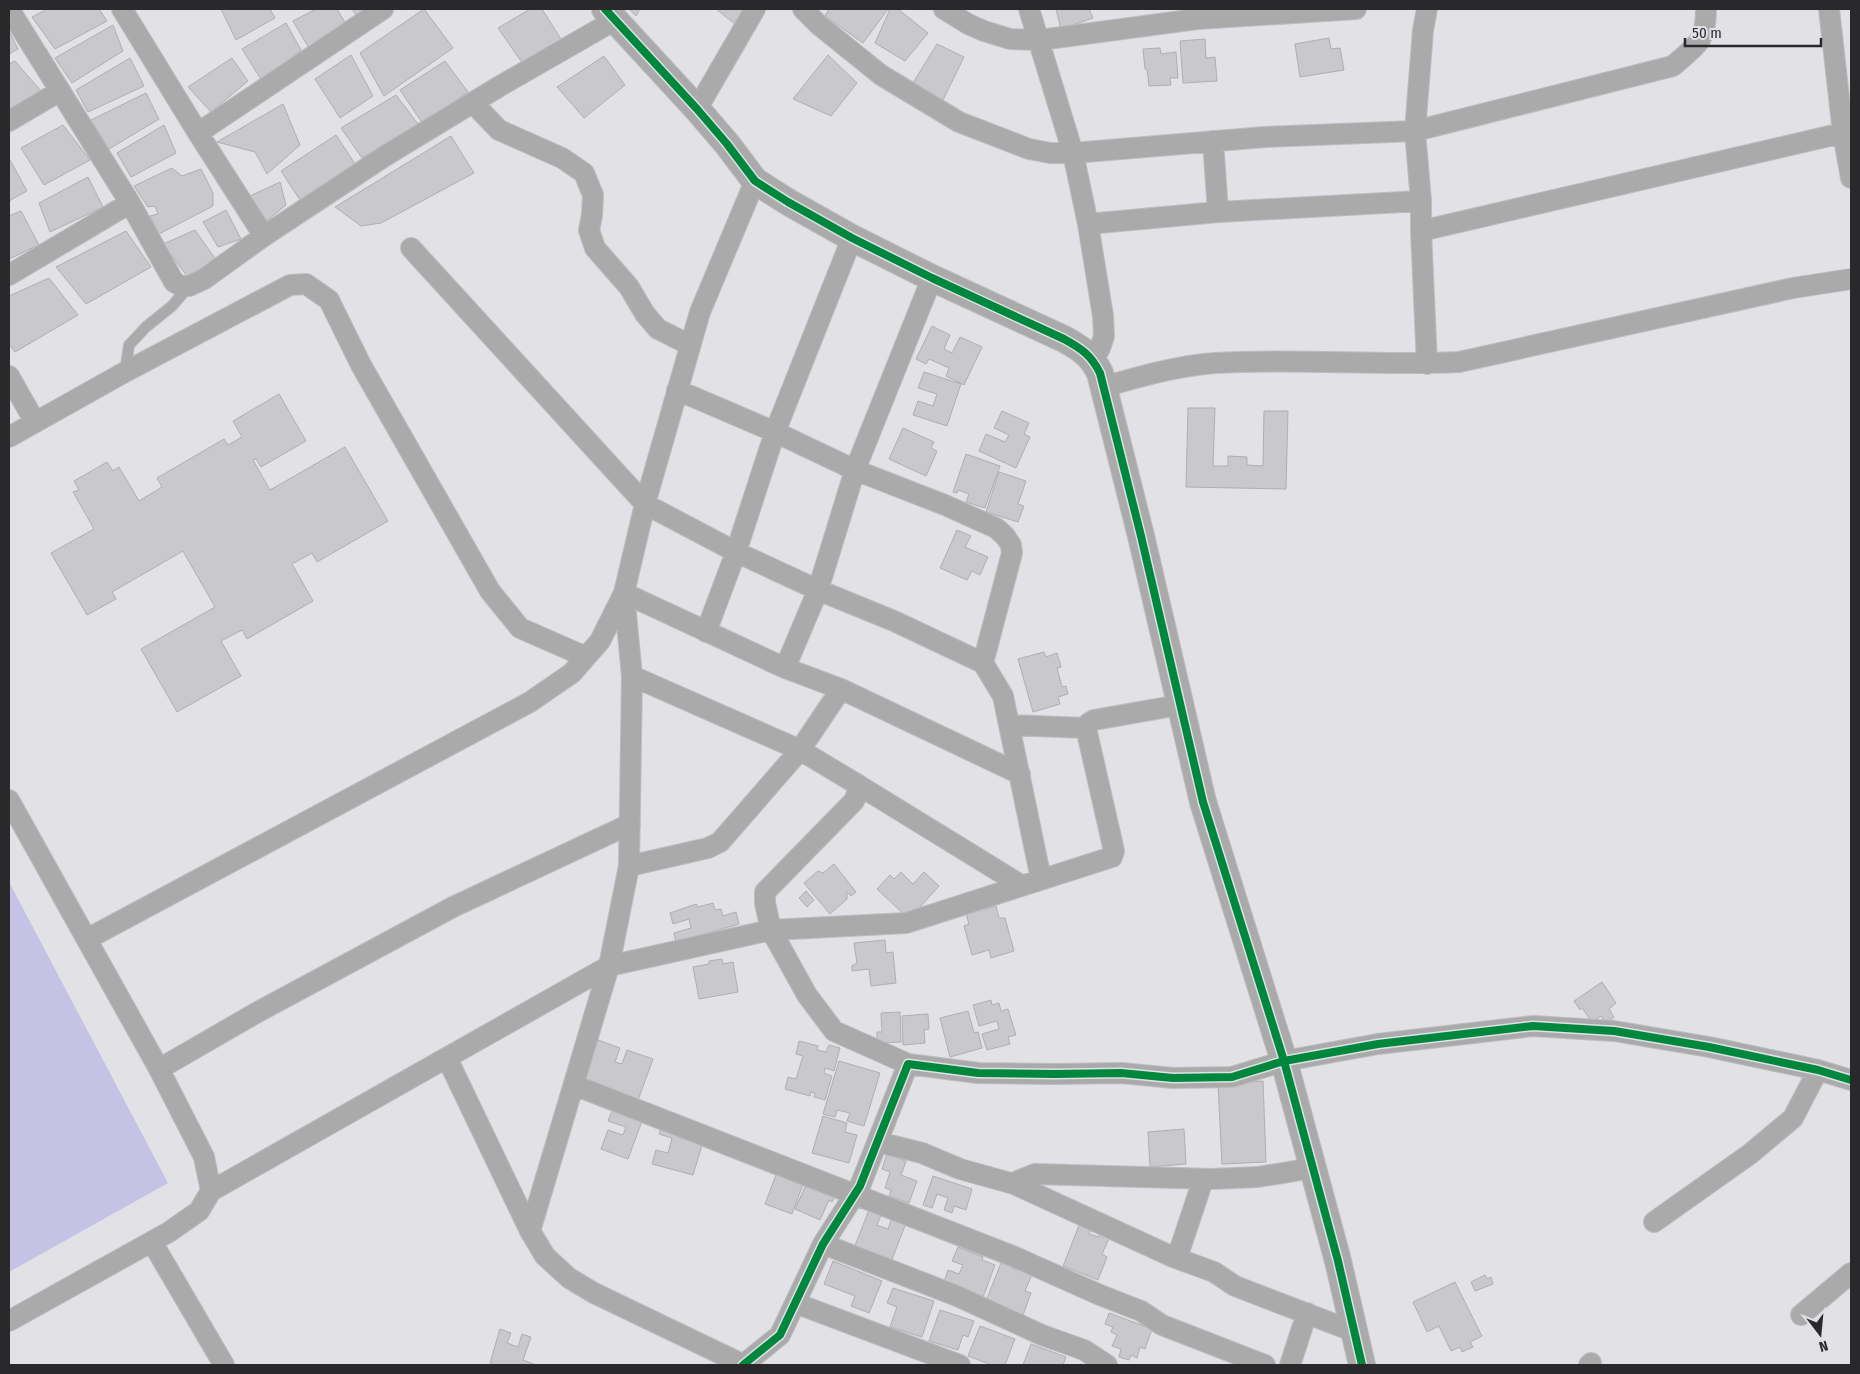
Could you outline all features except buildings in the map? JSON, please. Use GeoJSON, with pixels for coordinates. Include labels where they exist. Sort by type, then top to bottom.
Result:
{"type":"FeatureCollection","features":[{"type":"Feature","properties":{"kind":"street"},"geometry":{"type":"LineString","coordinates":[[9,9],[130,203],[174,282],[182,286],[189,286],[204,280],[264,236],[384,156],[473,103],[610,14],[728,144],[755,180],[788,202],[852,238],[932,278],[1064,339],[1080,348],[1093,360],[1100,373],[1104,387],[1141,536],[1202,802],[1284,1062],[1338,1261],[1362,1365]]}},
{"type":"Feature","properties":{"kind":"street"},"geometry":{"type":"LineString","coordinates":[[198,133],[383,9]]}},
{"type":"Feature","properties":{"kind":"street"},"geometry":{"type":"LineString","coordinates":[[697,109],[755,9]]}},
{"type":"Feature","properties":{"kind":"street"},"geometry":{"type":"LineString","coordinates":[[803,9],[819,25],[881,75],[959,122],[1029,149],[1074,153],[1265,137],[1416,131],[1674,66],[1702,39],[1706,22],[1706,9]]}},
{"type":"Feature","properties":{"kind":"street"},"geometry":{"type":"LineString","coordinates":[[944,9],[968,24],[984,31],[1010,39],[1040,40],[1196,19],[1356,9]]}},
{"type":"Feature","properties":{"kind":"street"},"geometry":{"type":"LineString","coordinates":[[1029,9],[1074,153],[1088,224],[1103,316],[1104,336],[1093,360]]}},
{"type":"Feature","properties":{"kind":"street"},"geometry":{"type":"LineString","coordinates":[[1427,9],[1423,30],[1416,131],[1421,201],[1427,364]]}},
{"type":"Feature","properties":{"kind":"street"},"geometry":{"type":"LineString","coordinates":[[1830,9],[1847,132],[1851,178]]}},
{"type":"Feature","properties":{"kind":"street"},"geometry":{"type":"LineString","coordinates":[[129,11],[198,133],[264,236]]}},
{"type":"Feature","properties":{"kind":"street"},"geometry":{"type":"LineString","coordinates":[[9,121],[60,91]]}},
{"type":"Feature","properties":{"kind":"street"},"geometry":{"type":"LineString","coordinates":[[473,103],[499,130],[562,158],[584,172],[593,195],[589,230],[595,248],[629,287],[645,314],[658,329],[690,346]]}},
{"type":"Feature","properties":{"kind":"street"},"geometry":{"type":"LineString","coordinates":[[1421,231],[1847,132]]}},
{"type":"Feature","properties":{"kind":"street"},"geometry":{"type":"LineString","coordinates":[[1213,142],[1218,212]]}},
{"type":"Feature","properties":{"kind":"street"},"geometry":{"type":"LineString","coordinates":[[87,939],[530,702],[572,673],[586,658],[600,641],[624,593],[645,504],[700,312],[755,180]]}},
{"type":"Feature","properties":{"kind":"street"},"geometry":{"type":"LineString","coordinates":[[1088,224],[1218,212],[1421,201]]}},
{"type":"Feature","properties":{"kind":"street"},"geometry":{"type":"LineString","coordinates":[[9,275],[130,203]]}},
{"type":"Feature","properties":{"kind":"street"},"geometry":{"type":"LineString","coordinates":[[706,632],[736,552],[776,432],[852,238]]}},
{"type":"Feature","properties":{"kind":"street"},"geometry":{"type":"LineString","coordinates":[[411,248],[645,504],[736,552],[818,590],[894,621],[983,663],[1003,696],[1041,879]]}},
{"type":"Feature","properties":{"kind":"street"},"geometry":{"type":"LineString","coordinates":[[785,668],[818,590],[855,470],[932,278]]}},
{"type":"Feature","properties":{"kind":"street"},"geometry":{"type":"LineString","coordinates":[[1104,387],[1160,371],[1215,363],[1323,362],[1427,364],[1459,362],[1793,288],[1851,278]]}},
{"type":"Feature","properties":{"kind":"street"},"geometry":{"type":"LineString","coordinates":[[9,437],[125,372],[290,285],[306,284],[329,300],[361,365],[490,591],[520,628],[586,658]]}},
{"type":"Feature","properties":{"kind":"street"},"geometry":{"type":"LineString","coordinates":[[9,376],[35,422]]}},
{"type":"Feature","properties":{"kind":"street"},"geometry":{"type":"LineString","coordinates":[[677,390],[776,432],[855,470],[944,504],[996,528],[1005,536],[1011,545],[1012,553],[983,663]]}},
{"type":"Feature","properties":{"kind":"street"},"geometry":{"type":"LineString","coordinates":[[624,593],[785,668],[840,689],[1020,774]]}},
{"type":"Feature","properties":{"kind":"street"},"geometry":{"type":"LineString","coordinates":[[530,1231],[609,966],[629,866],[632,676],[624,593]]}},
{"type":"Feature","properties":{"kind":"street"},"geometry":{"type":"LineString","coordinates":[[632,676],[800,750],[1021,886]]}},
{"type":"Feature","properties":{"kind":"street"},"geometry":{"type":"LineString","coordinates":[[629,866],[708,848],[720,842],[800,750],[840,689]]}},
{"type":"Feature","properties":{"kind":"street"},"geometry":{"type":"LineString","coordinates":[[9,1322],[169,1232],[199,1211],[211,1191],[609,966],[771,930],[906,923],[1112,857],[1114,854],[1086,728],[1094,720],[1179,705]]}},
{"type":"Feature","properties":{"kind":"street"},"geometry":{"type":"LineString","coordinates":[[1009,725],[1086,728]]}},
{"type":"Feature","properties":{"kind":"street"},"geometry":{"type":"LineString","coordinates":[[860,786],[854,801],[766,892],[764,903],[771,930],[807,995],[834,1031],[908,1064],[978,1072],[1055,1074],[1121,1072],[1173,1078],[1232,1077],[1284,1062],[1378,1044],[1533,1026],[1614,1031],[1709,1047],[1818,1070],[1851,1080]]}},
{"type":"Feature","properties":{"kind":"street"},"geometry":{"type":"LineString","coordinates":[[9,800],[159,1069],[204,1157],[211,1191]]}},
{"type":"Feature","properties":{"kind":"street"},"geometry":{"type":"LineString","coordinates":[[159,1069],[256,1012],[453,907],[630,824]]}},
{"type":"Feature","properties":{"kind":"street"},"geometry":{"type":"LineString","coordinates":[[447,1058],[530,1231],[546,1256],[569,1278],[594,1293],[743,1365],[780,1336],[823,1244],[860,1186],[908,1064]]}},
{"type":"Feature","properties":{"kind":"street"},"geometry":{"type":"LineString","coordinates":[[1654,1222],[1750,1154],[1793,1118],[1818,1070]]}},
{"type":"Feature","properties":{"kind":"street"},"geometry":{"type":"LineString","coordinates":[[574,1085],[1015,1257],[1100,1295],[1142,1310],[1162,1325],[1265,1365]]}},
{"type":"Feature","properties":{"kind":"street"},"geometry":{"type":"LineString","coordinates":[[878,1142],[922,1153],[960,1169],[1014,1184],[1177,1258],[1214,1272],[1235,1286],[1355,1332]]}},
{"type":"Feature","properties":{"kind":"street"},"geometry":{"type":"LineString","coordinates":[[1014,1184],[1035,1174],[1203,1180],[1258,1177],[1314,1168]]}},
{"type":"Feature","properties":{"kind":"street"},"geometry":{"type":"LineString","coordinates":[[1177,1258],[1203,1180]]}},
{"type":"Feature","properties":{"kind":"street"},"geometry":{"type":"LineString","coordinates":[[152,1242],[224,1365]]}},
{"type":"Feature","properties":{"kind":"street"},"geometry":{"type":"LineString","coordinates":[[823,1244],[957,1296],[1042,1335],[1084,1350],[1107,1365]]}},
{"type":"Feature","properties":{"kind":"street"},"geometry":{"type":"LineString","coordinates":[[1801,1315],[1851,1273]]}},
{"type":"Feature","properties":{"kind":"street"},"geometry":{"type":"LineString","coordinates":[[796,1303],[960,1365]]}},
{"type":"Feature","properties":{"kind":"street"},"geometry":{"type":"LineString","coordinates":[[1290,1365],[1307,1313]]}},
{"type":"Feature","properties":{"kind":"lane"},"geometry":{"type":"LineString","coordinates":[[125,372],[129,345],[146,327],[172,306],[189,286]]}},
{"type":"Feature","properties":{"kind":"shaded area"},"geometry":{"type":"Polygon","coordinates":[[[9,882],[168,1183],[9,1272],[9,882]]]}},
{"type":"Feature","properties":{"kind":"cycle path"},"geometry":{"type":"LineString","coordinates":[[605,9],[697,109],[755,181],[852,238],[932,278],[1064,339],[1085,353],[1097,367],[1141,536],[1203,802],[1284,1061],[1338,1261],[1362,1365]]}},
{"type":"Feature","properties":{"kind":"cycle path"},"geometry":{"type":"LineString","coordinates":[[743,1365],[780,1335],[823,1244],[860,1186],[908,1064],[978,1073],[1121,1073],[1173,1078],[1232,1077],[1284,1061],[1378,1044],[1533,1026],[1614,1031],[1709,1047],[1818,1070],[1851,1080]]}}]}
